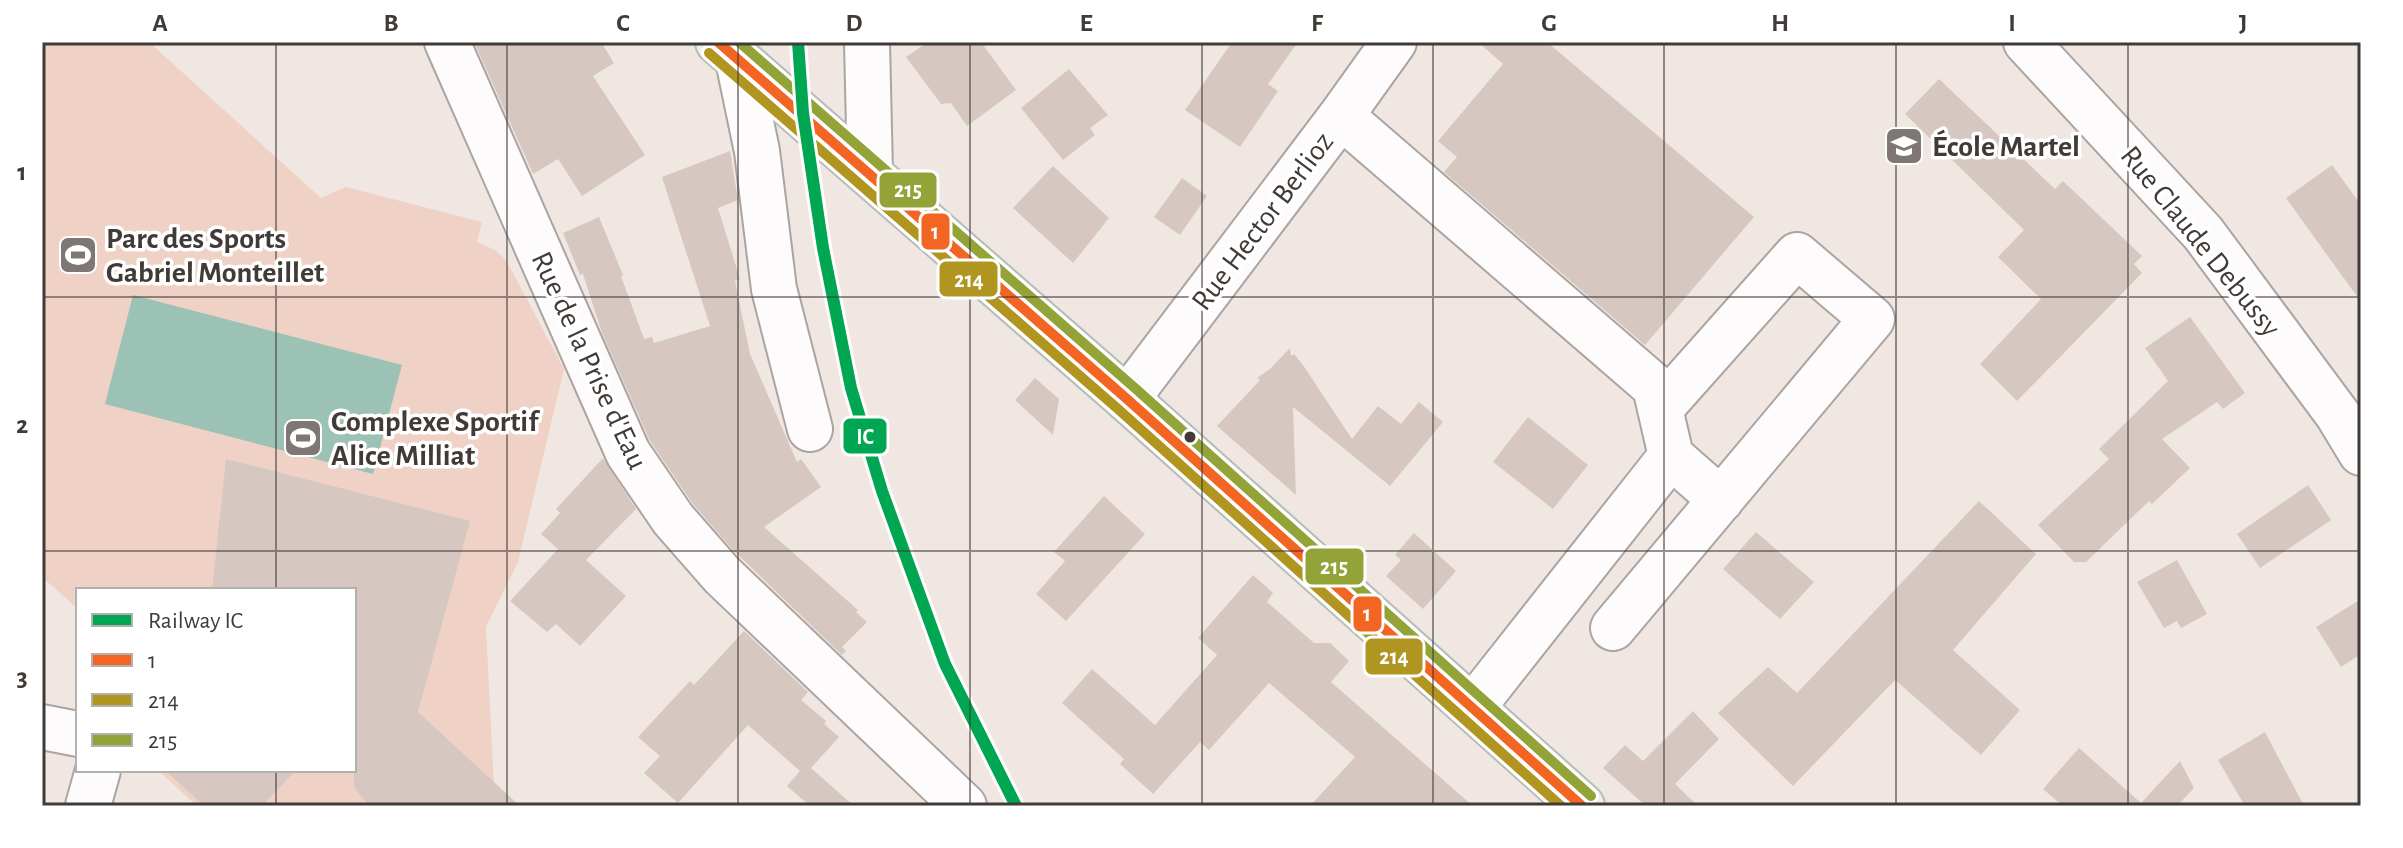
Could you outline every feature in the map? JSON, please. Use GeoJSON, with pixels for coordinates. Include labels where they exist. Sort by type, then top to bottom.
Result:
{"type":"FeatureCollection","features":[{"type":"Feature","properties":{"kind":"main road"},"geometry":{"type":"LineString","coordinates":[[728,51],[1127,399],[1582,806]]}},
{"type":"Feature","properties":{"kind":"street","name":"Rue de la Prise d'Eau"},"geometry":{"type":"LineString","coordinates":[[447,42],[628,453],[673,519],[722,575],[964,806]]}},
{"type":"Feature","properties":{"kind":"street"},"geometry":{"type":"LineString","coordinates":[[867,42],[870,173]]}},
{"type":"Feature","properties":{"kind":"street","name":"Rue Hector Berlioz"},"geometry":{"type":"LineString","coordinates":[[1127,399],[1394,42]]}},
{"type":"Feature","properties":{"kind":"street","name":"Rue Claude Debussy"},"geometry":{"type":"LineString","coordinates":[[2026,42],[2203,233],[2338,415],[2361,453]]}},
{"type":"Feature","properties":{"kind":"street"},"geometry":{"type":"LineString","coordinates":[[728,51],[757,151],[774,289],[810,429]]}},
{"type":"Feature","properties":{"kind":"street"},"geometry":{"type":"LineString","coordinates":[[1341,116],[1655,387],[1671,456],[1721,500]]}},
{"type":"Feature","properties":{"kind":"street"},"geometry":{"type":"LineString","coordinates":[[1613,628],[1872,319],[1797,255],[1660,409]]}},
{"type":"Feature","properties":{"kind":"street"},"geometry":{"type":"LineString","coordinates":[[1473,707],[1671,456]]}},
{"type":"Feature","properties":{"kind":"street"},"geometry":{"type":"LineString","coordinates":[[42,727],[76,734]]}},
{"type":"Feature","properties":{"kind":"street"},"geometry":{"type":"LineString","coordinates":[[88,806],[97,772]]}},
{"type":"Feature","properties":{"kind":"shaded area","name":"Complexe Sportif Alice Milliat"},"geometry":{"type":"Polygon","coordinates":[[[42,42],[149,42],[321,198],[346,187],[482,222],[477,242],[495,250],[506,260],[564,369],[518,562],[486,627],[495,806],[197,806],[160,772],[356,772],[356,588],[76,588],[76,607],[42,577],[42,42]]]}},
{"type":"Feature","properties":{"kind":"shaded area"},"geometry":{"type":"Polygon","coordinates":[[[133,295],[402,365],[373,474],[105,404],[133,295]]]}},
{"type":"Feature","properties":{"kind":"building"},"geometry":{"type":"Polygon","coordinates":[[[474,42],[601,42],[614,63],[593,76],[645,155],[582,196],[558,159],[533,174],[474,42]]]}},
{"type":"Feature","properties":{"kind":"building"},"geometry":{"type":"Polygon","coordinates":[[[928,42],[981,42],[1016,90],[967,126],[951,103],[941,104],[906,57],[928,42]]]}},
{"type":"Feature","properties":{"kind":"building"},"geometry":{"type":"Polygon","coordinates":[[[1232,42],[1298,42],[1268,84],[1278,91],[1240,147],[1185,110],[1232,42]]]}},
{"type":"Feature","properties":{"kind":"building"},"geometry":{"type":"Polygon","coordinates":[[[1478,42],[1547,42],[1754,217],[1645,345],[1444,172],[1457,157],[1438,141],[1503,64],[1478,42]]]}},
{"type":"Feature","properties":{"kind":"building"},"geometry":{"type":"Polygon","coordinates":[[[1069,69],[1108,115],[1090,128],[1095,135],[1063,160],[1021,108],[1069,69]]]}},
{"type":"Feature","properties":{"kind":"building"},"geometry":{"type":"Polygon","coordinates":[[[1939,79],[2055,189],[2063,181],[2142,256],[2134,264],[2142,273],[2017,401],[1980,364],[2041,299],[1998,257],[2024,230],[1905,114],[1939,79]]]}},
{"type":"Feature","properties":{"kind":"building"},"geometry":{"type":"Polygon","coordinates":[[[730,151],[738,200],[718,208],[740,279],[735,281],[750,354],[797,462],[801,459],[821,487],[764,527],[858,610],[856,612],[867,622],[842,647],[846,651],[842,655],[732,549],[693,504],[650,441],[602,333],[583,274],[580,275],[563,233],[599,217],[623,275],[644,339],[652,337],[654,343],[710,326],[662,177],[730,151]]]}},
{"type":"Feature","properties":{"kind":"building"},"geometry":{"type":"Polygon","coordinates":[[[2332,165],[2361,205],[2361,302],[2286,198],[2332,165]]]}},
{"type":"Feature","properties":{"kind":"building"},"geometry":{"type":"Polygon","coordinates":[[[1053,166],[1109,218],[1073,263],[1013,208],[1053,166]]]}},
{"type":"Feature","properties":{"kind":"building"},"geometry":{"type":"Polygon","coordinates":[[[1182,178],[1207,196],[1180,235],[1154,217],[1182,178]]]}},
{"type":"Feature","properties":{"kind":"building"},"geometry":{"type":"Polygon","coordinates":[[[2190,317],[2245,393],[2223,409],[2217,402],[2162,439],[2190,468],[2152,504],[2149,501],[2086,562],[2074,562],[2038,525],[2109,459],[2099,449],[2168,381],[2145,348],[2190,317]]]}},
{"type":"Feature","properties":{"kind":"building"},"geometry":{"type":"Polygon","coordinates":[[[1290,348],[1291,356],[1294,354],[1303,365],[1352,439],[1378,406],[1401,424],[1419,402],[1443,422],[1390,486],[1293,407],[1296,495],[1217,426],[1260,380],[1257,378],[1290,348]]]}},
{"type":"Feature","properties":{"kind":"building"},"geometry":{"type":"Polygon","coordinates":[[[1035,378],[1059,399],[1053,435],[1015,400],[1035,378]]]}},
{"type":"Feature","properties":{"kind":"building"},"geometry":{"type":"Polygon","coordinates":[[[1528,417],[1588,465],[1553,509],[1493,462],[1528,417]]]}},
{"type":"Feature","properties":{"kind":"building"},"geometry":{"type":"Polygon","coordinates":[[[603,458],[636,509],[586,560],[626,596],[580,646],[556,624],[547,632],[510,601],[558,549],[541,534],[560,513],[556,509],[603,458]]]}},
{"type":"Feature","properties":{"kind":"building"},"geometry":{"type":"Polygon","coordinates":[[[226,459],[470,521],[418,712],[520,806],[369,806],[354,787],[356,588],[212,588],[226,459]]]}},
{"type":"Feature","properties":{"kind":"building"},"geometry":{"type":"Polygon","coordinates":[[[2308,485],[2331,520],[2260,568],[2237,534],[2308,485]]]}},
{"type":"Feature","properties":{"kind":"building"},"geometry":{"type":"Polygon","coordinates":[[[1104,496],[1145,534],[1066,621],[1036,594],[1065,561],[1054,552],[1104,496]]]}},
{"type":"Feature","properties":{"kind":"building"},"geometry":{"type":"Polygon","coordinates":[[[1979,501],[2036,554],[1953,650],[2020,710],[1981,755],[1895,680],[1793,786],[1718,713],[1768,667],[1797,693],[1979,501]]]}},
{"type":"Feature","properties":{"kind":"building"},"geometry":{"type":"Polygon","coordinates":[[[1756,532],[1814,582],[1780,619],[1723,569],[1756,532]]]}},
{"type":"Feature","properties":{"kind":"building"},"geometry":{"type":"Polygon","coordinates":[[[1414,533],[1456,571],[1423,609],[1386,576],[1401,560],[1395,555],[1414,533]]]}},
{"type":"Feature","properties":{"kind":"building"},"geometry":{"type":"Polygon","coordinates":[[[2177,560],[2207,614],[2181,628],[2177,621],[2164,628],[2137,582],[2177,560]]]}},
{"type":"Feature","properties":{"kind":"building"},"geometry":{"type":"Polygon","coordinates":[[[1253,575],[1273,593],[1267,602],[1314,643],[1330,643],[1349,661],[1331,682],[1473,806],[1310,806],[1355,757],[1269,683],[1209,750],[1200,742],[1153,794],[1120,764],[1124,759],[1062,703],[1092,669],[1155,725],[1217,655],[1198,638],[1253,575]]]}},
{"type":"Feature","properties":{"kind":"building"},"geometry":{"type":"Polygon","coordinates":[[[2361,599],[2361,654],[2341,667],[2316,627],[2361,599]]]}},
{"type":"Feature","properties":{"kind":"building"},"geometry":{"type":"Polygon","coordinates":[[[744,631],[808,692],[801,700],[839,737],[811,768],[854,806],[810,806],[787,786],[800,771],[748,725],[678,803],[644,773],[660,756],[638,737],[690,681],[694,685],[744,631]]]}},
{"type":"Feature","properties":{"kind":"building"},"geometry":{"type":"Polygon","coordinates":[[[1693,711],[1719,739],[1675,784],[1698,806],[1646,806],[1603,768],[1625,745],[1643,761],[1693,711]]]}},
{"type":"Feature","properties":{"kind":"building"},"geometry":{"type":"Polygon","coordinates":[[[2265,732],[2304,806],[2245,806],[2218,760],[2265,732]]]}},
{"type":"Feature","properties":{"kind":"building"},"geometry":{"type":"Polygon","coordinates":[[[2079,748],[2141,803],[2180,761],[2194,788],[2177,806],[2063,806],[2043,789],[2079,748]]]}},
{"type":"Feature","properties":{"kind":"building"},"geometry":{"type":"Polygon","coordinates":[[[167,772],[294,772],[262,806],[204,806],[167,772]]]}},
{"type":"Feature","properties":{"kind":"rail line","name":"IC"},"geometry":{"type":"LineString","coordinates":[[798,42],[803,113],[823,248],[851,388],[882,491],[945,664],[1016,806]]}},
{"type":"Feature","properties":{"kind":"transit line","name":"1"},"geometry":{"type":"LineString","coordinates":[[718,42],[1127,399],[1582,806]]}},
{"type":"Feature","properties":{"kind":"transit line","name":"215"},"geometry":{"type":"LineString","coordinates":[[739,42],[1136,389],[1591,796]]}},
{"type":"Feature","properties":{"kind":"transit line","name":"214"},"geometry":{"type":"LineString","coordinates":[[709,53],[1118,409],[1561,806]]}},
{"type":"Feature","properties":{"kind":"place","name":"École Martel"},"geometry":{"type":"Point","coordinates":[1904,146]}},
{"type":"Feature","properties":{"kind":"place","name":"Parc des Sports Gabriel Monteillet"},"geometry":{"type":"Point","coordinates":[78,255]}},
{"type":"Feature","properties":{"kind":"place","name":"Complexe Sportif Alice Milliat"},"geometry":{"type":"Point","coordinates":[303,438]}}]}
